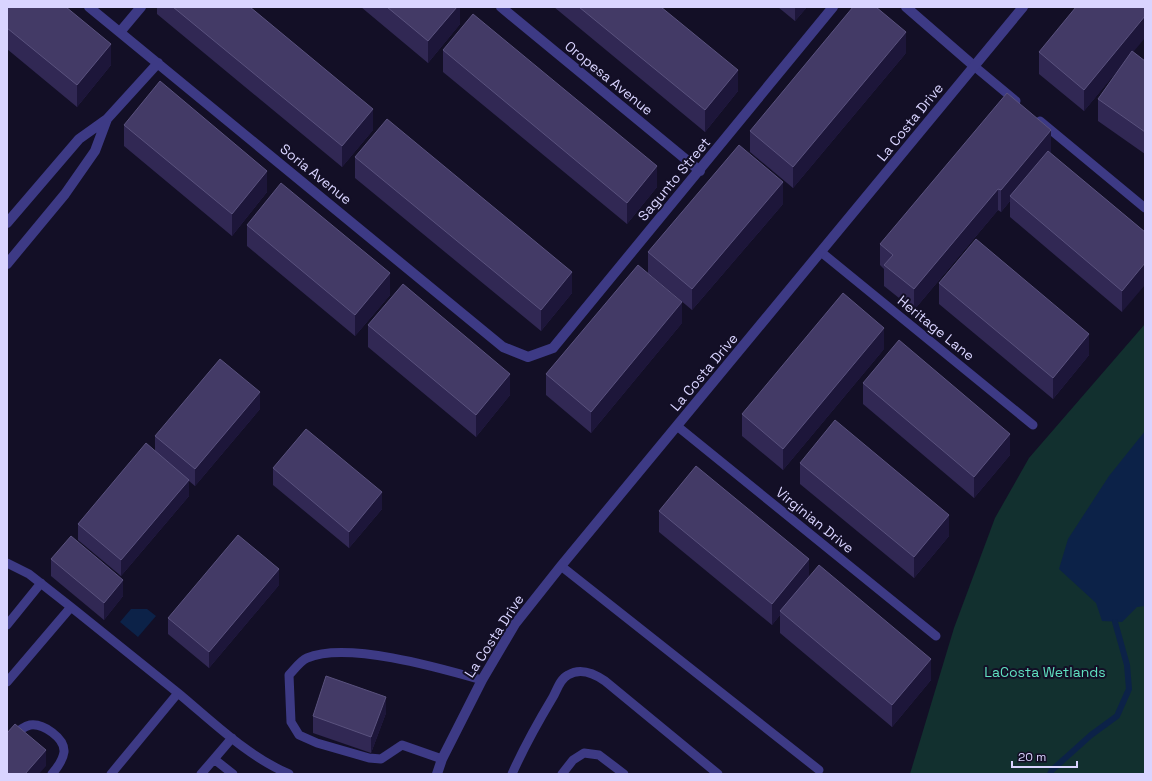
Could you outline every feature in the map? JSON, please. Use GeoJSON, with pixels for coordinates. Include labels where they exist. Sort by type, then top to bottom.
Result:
{"type":"FeatureCollection","features":[{"type":"Feature","properties":{"kind":"street","name":"Soria Avenue"},"geometry":{"type":"LineString","coordinates":[[90,7],[503,347],[528,357]]}},
{"type":"Feature","properties":{"kind":"street"},"geometry":{"type":"LineString","coordinates":[[120,32],[141,7]]}},
{"type":"Feature","properties":{"kind":"street","name":"Oropesa Avenue"},"geometry":{"type":"LineString","coordinates":[[501,7],[700,170]]}},
{"type":"Feature","properties":{"kind":"street","name":"Sagunto Street"},"geometry":{"type":"LineString","coordinates":[[528,357],[553,348],[833,7]]}},
{"type":"Feature","properties":{"kind":"street"},"geometry":{"type":"LineString","coordinates":[[906,7],[974,66]]}},
{"type":"Feature","properties":{"kind":"street","name":"La Costa Drive"},"geometry":{"type":"LineString","coordinates":[[437,774],[442,760],[482,680],[516,624],[561,566],[1023,7]]}},
{"type":"Feature","properties":{"kind":"street"},"geometry":{"type":"LineString","coordinates":[[7,223],[79,139],[107,119],[158,63]]}},
{"type":"Feature","properties":{"kind":"street"},"geometry":{"type":"LineString","coordinates":[[7,264],[65,194],[95,151],[107,119]]}},
{"type":"Feature","properties":{"kind":"lane"},"geometry":{"type":"LineString","coordinates":[[974,66],[1023,107]]}},
{"type":"Feature","properties":{"kind":"lane"},"geometry":{"type":"LineString","coordinates":[[1035,117],[1145,208]]}},
{"type":"Feature","properties":{"kind":"lane","name":"Heritage Lane"},"geometry":{"type":"LineString","coordinates":[[821,252],[1033,425]]}},
{"type":"Feature","properties":{"kind":"lane","name":"Virginian Drive"},"geometry":{"type":"LineString","coordinates":[[677,426],[936,636]]}},
{"type":"Feature","properties":{"kind":"lane"},"geometry":{"type":"LineString","coordinates":[[7,563],[29,574],[232,738],[274,767],[289,774]]}},
{"type":"Feature","properties":{"kind":"lane"},"geometry":{"type":"LineString","coordinates":[[561,566],[819,770]]}},
{"type":"Feature","properties":{"kind":"lane"},"geometry":{"type":"LineString","coordinates":[[7,625],[41,584]]}},
{"type":"Feature","properties":{"kind":"lane"},"geometry":{"type":"LineString","coordinates":[[7,682],[71,607]]}},
{"type":"Feature","properties":{"kind":"lane"},"geometry":{"type":"LineString","coordinates":[[442,760],[402,745],[381,759],[369,758],[317,743],[299,735],[291,722],[289,675],[306,659],[328,653],[364,654],[429,665],[482,680]]}},
{"type":"Feature","properties":{"kind":"lane"},"geometry":{"type":"LineString","coordinates":[[512,774],[537,723],[562,681],[570,674],[581,671],[594,674],[605,681],[718,774]]}},
{"type":"Feature","properties":{"kind":"lane"},"geometry":{"type":"LineString","coordinates":[[111,774],[178,693]]}},
{"type":"Feature","properties":{"kind":"lane"},"geometry":{"type":"LineString","coordinates":[[7,741],[17,732],[31,725],[36,725],[52,733],[59,739],[64,752],[52,774]]}},
{"type":"Feature","properties":{"kind":"lane"},"geometry":{"type":"LineString","coordinates":[[201,774],[232,738]]}},
{"type":"Feature","properties":{"kind":"lane"},"geometry":{"type":"LineString","coordinates":[[562,774],[573,760],[584,753],[599,755],[624,774]]}},
{"type":"Feature","properties":{"kind":"lane"},"geometry":{"type":"LineString","coordinates":[[214,759],[233,774]]}},
{"type":"Feature","properties":{"kind":"green space","name":"LaCosta Wetlands"},"geometry":{"type":"Polygon","coordinates":[[[1145,324],[1145,774],[910,774],[954,628],[995,518],[1029,458],[1145,324]]]}},
{"type":"Feature","properties":{"kind":"water"},"geometry":{"type":"Polygon","coordinates":[[[1145,431],[1145,606],[1137,607],[1122,622],[1102,621],[1096,603],[1059,569],[1068,539],[1109,476],[1145,431]]]}},
{"type":"Feature","properties":{"kind":"water"},"geometry":{"type":"Polygon","coordinates":[[[131,609],[147,609],[156,616],[138,637],[120,622],[131,609]]]}},
{"type":"Feature","properties":{"kind":"building"},"geometry":{"type":"Polygon","coordinates":[[[7,7],[66,7],[111,44],[77,85],[7,28],[7,7]]]}},
{"type":"Feature","properties":{"kind":"building"},"geometry":{"type":"Polygon","coordinates":[[[173,7],[250,7],[373,109],[342,146],[173,7]]]}},
{"type":"Feature","properties":{"kind":"building"},"geometry":{"type":"Polygon","coordinates":[[[387,7],[457,7],[428,41],[387,7]]]}},
{"type":"Feature","properties":{"kind":"building"},"geometry":{"type":"Polygon","coordinates":[[[579,7],[661,7],[738,70],[705,110],[579,7]]]}},
{"type":"Feature","properties":{"kind":"building"},"geometry":{"type":"Polygon","coordinates":[[[853,7],[876,7],[906,32],[793,167],[750,131],[853,7]]]}},
{"type":"Feature","properties":{"kind":"building"},"geometry":{"type":"Polygon","coordinates":[[[1076,7],[1145,7],[1145,16],[1084,90],[1039,52],[1076,7]]]}},
{"type":"Feature","properties":{"kind":"building"},"geometry":{"type":"Polygon","coordinates":[[[473,14],[657,166],[627,203],[443,50],[473,14]]]}},
{"type":"Feature","properties":{"kind":"building"},"geometry":{"type":"Polygon","coordinates":[[[1132,51],[1145,61],[1145,132],[1098,99],[1132,51]]]}},
{"type":"Feature","properties":{"kind":"building"},"geometry":{"type":"Polygon","coordinates":[[[160,81],[267,171],[232,214],[124,125],[160,81]]]}},
{"type":"Feature","properties":{"kind":"building"},"geometry":{"type":"Polygon","coordinates":[[[1007,93],[1051,130],[1001,190],[998,189],[914,289],[884,265],[893,255],[880,244],[1007,93]]]}},
{"type":"Feature","properties":{"kind":"building"},"geometry":{"type":"Polygon","coordinates":[[[387,119],[572,272],[541,310],[355,157],[387,119]]]}},
{"type":"Feature","properties":{"kind":"building"},"geometry":{"type":"Polygon","coordinates":[[[739,145],[783,182],[692,289],[648,252],[739,145]]]}},
{"type":"Feature","properties":{"kind":"building"},"geometry":{"type":"Polygon","coordinates":[[[1048,151],[1145,232],[1145,263],[1122,291],[1010,196],[1048,151]]]}},
{"type":"Feature","properties":{"kind":"building"},"geometry":{"type":"Polygon","coordinates":[[[281,183],[390,273],[355,315],[247,225],[281,183]]]}},
{"type":"Feature","properties":{"kind":"building"},"geometry":{"type":"Polygon","coordinates":[[[976,239],[1089,334],[1053,378],[939,283],[976,239]]]}},
{"type":"Feature","properties":{"kind":"building"},"geometry":{"type":"Polygon","coordinates":[[[638,265],[682,302],[591,412],[546,374],[638,265]]]}},
{"type":"Feature","properties":{"kind":"building"},"geometry":{"type":"Polygon","coordinates":[[[403,284],[510,374],[476,415],[368,325],[403,284]]]}},
{"type":"Feature","properties":{"kind":"building"},"geometry":{"type":"Polygon","coordinates":[[[843,293],[884,328],[783,449],[742,414],[843,293]]]}},
{"type":"Feature","properties":{"kind":"building"},"geometry":{"type":"Polygon","coordinates":[[[899,340],[1010,434],[974,477],[863,383],[899,340]]]}},
{"type":"Feature","properties":{"kind":"building"},"geometry":{"type":"Polygon","coordinates":[[[220,359],[260,392],[195,469],[155,436],[220,359]]]}},
{"type":"Feature","properties":{"kind":"building"},"geometry":{"type":"Polygon","coordinates":[[[835,420],[949,515],[914,557],[800,463],[835,420]]]}},
{"type":"Feature","properties":{"kind":"building"},"geometry":{"type":"Polygon","coordinates":[[[306,429],[382,492],[349,532],[273,468],[306,429]]]}},
{"type":"Feature","properties":{"kind":"building"},"geometry":{"type":"Polygon","coordinates":[[[146,443],[189,480],[121,560],[78,524],[146,443]]]}},
{"type":"Feature","properties":{"kind":"building"},"geometry":{"type":"Polygon","coordinates":[[[696,466],[809,559],[772,604],[659,511],[696,466]]]}},
{"type":"Feature","properties":{"kind":"building"},"geometry":{"type":"Polygon","coordinates":[[[238,535],[279,569],[209,652],[168,618],[238,535]]]}},
{"type":"Feature","properties":{"kind":"building"},"geometry":{"type":"Polygon","coordinates":[[[71,536],[123,580],[104,603],[51,559],[71,536]]]}},
{"type":"Feature","properties":{"kind":"building"},"geometry":{"type":"Polygon","coordinates":[[[819,565],[931,659],[892,705],[780,611],[819,565]]]}},
{"type":"Feature","properties":{"kind":"building"},"geometry":{"type":"Polygon","coordinates":[[[326,676],[386,697],[371,737],[313,716],[326,676]]]}},
{"type":"Feature","properties":{"kind":"building"},"geometry":{"type":"Polygon","coordinates":[[[15,724],[46,750],[25,774],[7,774],[7,733],[15,724]]]}},
{"type":"Feature","properties":{"kind":"waterway"},"geometry":{"type":"LineString","coordinates":[[1050,774],[1052,770],[1091,735],[1117,716],[1129,689],[1127,665],[1115,622]]}}]}
